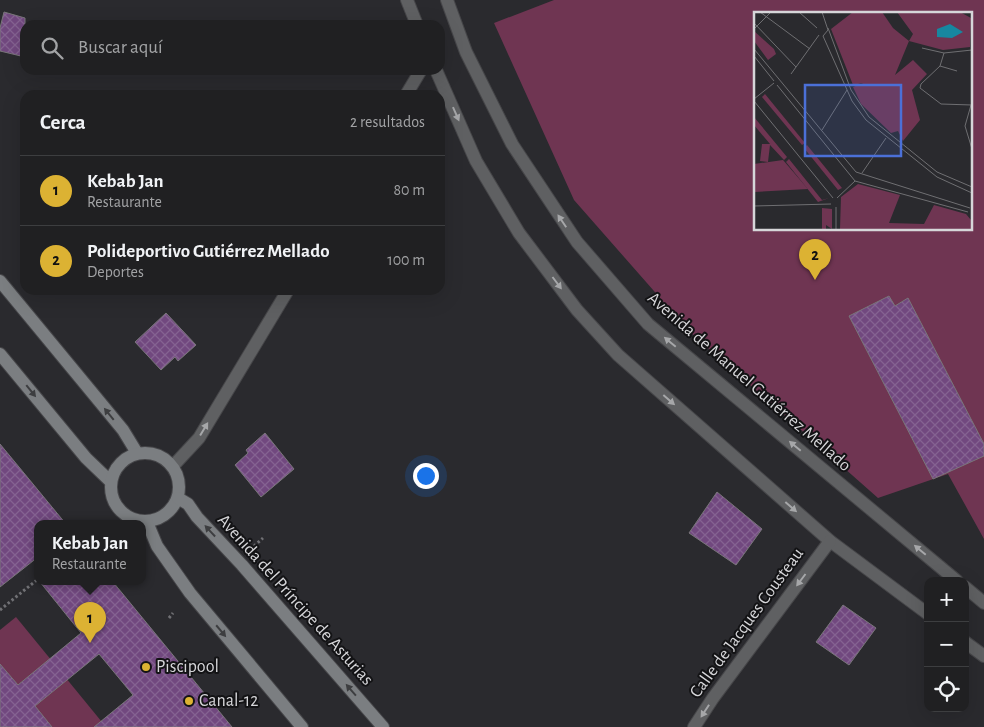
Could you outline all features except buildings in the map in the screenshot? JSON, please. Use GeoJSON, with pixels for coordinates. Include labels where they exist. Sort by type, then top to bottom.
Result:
{"type":"FeatureCollection","features":[{"type":"Feature","properties":{"kind":"street"},"geometry":{"type":"LineString","coordinates":[[408,0],[415,20]]}},
{"type":"Feature","properties":{"kind":"street","name":"Avenida de Manuel Gutiérrez Mellado"},"geometry":{"type":"LineString","coordinates":[[447,0],[466,52],[512,144],[577,242],[648,324],[952,577]]}},
{"type":"Feature","properties":{"kind":"street"},"geometry":{"type":"LineString","coordinates":[[409,90],[418,75]]}},
{"type":"Feature","properties":{"kind":"street"},"geometry":{"type":"LineString","coordinates":[[438,75],[445,90]]}},
{"type":"Feature","properties":{"kind":"street"},"geometry":{"type":"LineString","coordinates":[[445,90],[476,161],[519,233],[577,310],[618,356],[830,541],[924,611]]}},
{"type":"Feature","properties":{"kind":"street"},"geometry":{"type":"LineString","coordinates":[[0,281],[122,430],[137,453]]}},
{"type":"Feature","properties":{"kind":"street"},"geometry":{"type":"LineString","coordinates":[[173,466],[199,438],[285,295]]}},
{"type":"Feature","properties":{"kind":"street"},"geometry":{"type":"LineString","coordinates":[[0,354],[86,458],[111,482]]}},
{"type":"Feature","properties":{"kind":"street"},"geometry":{"type":"LineString","coordinates":[[138,520],[130,518],[117,507],[112,496],[111,482],[115,470],[124,459],[137,453],[156,454],[173,466],[180,484],[178,498],[167,514],[147,522],[157,546],[190,593],[302,727]]}},
{"type":"Feature","properties":{"kind":"street","name":"Avenida del Príncipe de Asturias"},"geometry":{"type":"LineString","coordinates":[[178,498],[188,504],[197,517],[242,565],[383,727]]}},
{"type":"Feature","properties":{"kind":"street","name":"Calle de Jacques Cousteau"},"geometry":{"type":"LineString","coordinates":[[694,727],[713,698],[830,541]]}},
{"type":"Feature","properties":{"kind":"street"},"geometry":{"type":"LineString","coordinates":[[969,590],[984,603]]}},
{"type":"Feature","properties":{"kind":"street"},"geometry":{"type":"LineString","coordinates":[[969,645],[984,656]]}},
{"type":"Feature","properties":{"kind":"path"},"geometry":{"type":"LineString","coordinates":[[0,610],[34,582]]}},
{"type":"Feature","properties":{"kind":"path"},"geometry":{"type":"LineString","coordinates":[[169,618],[173,613]]}},
{"type":"Feature","properties":{"kind":"shaded area"},"geometry":{"type":"Polygon","coordinates":[[[554,0],[984,0],[984,539],[948,474],[878,498],[690,332],[574,200],[494,23],[554,0]]]}},
{"type":"Feature","properties":{"kind":"shaded area"},"geometry":{"type":"Polygon","coordinates":[[[16,617],[106,727],[51,727],[0,665],[0,630],[16,617]]]}},
{"type":"Feature","properties":{"kind":"place","name":"Polideportivo Gutiérrez Mellado"},"geometry":{"type":"Point","coordinates":[815,280]}},
{"type":"Feature","properties":{"kind":"place","name":"Kebab Jan"},"geometry":{"type":"Point","coordinates":[90,643]}},
{"type":"Feature","properties":{"kind":"place","name":"Piscipool"},"geometry":{"type":"Point","coordinates":[146,667]}},
{"type":"Feature","properties":{"kind":"place","name":"Canal-12"},"geometry":{"type":"Point","coordinates":[189,701]}}]}
